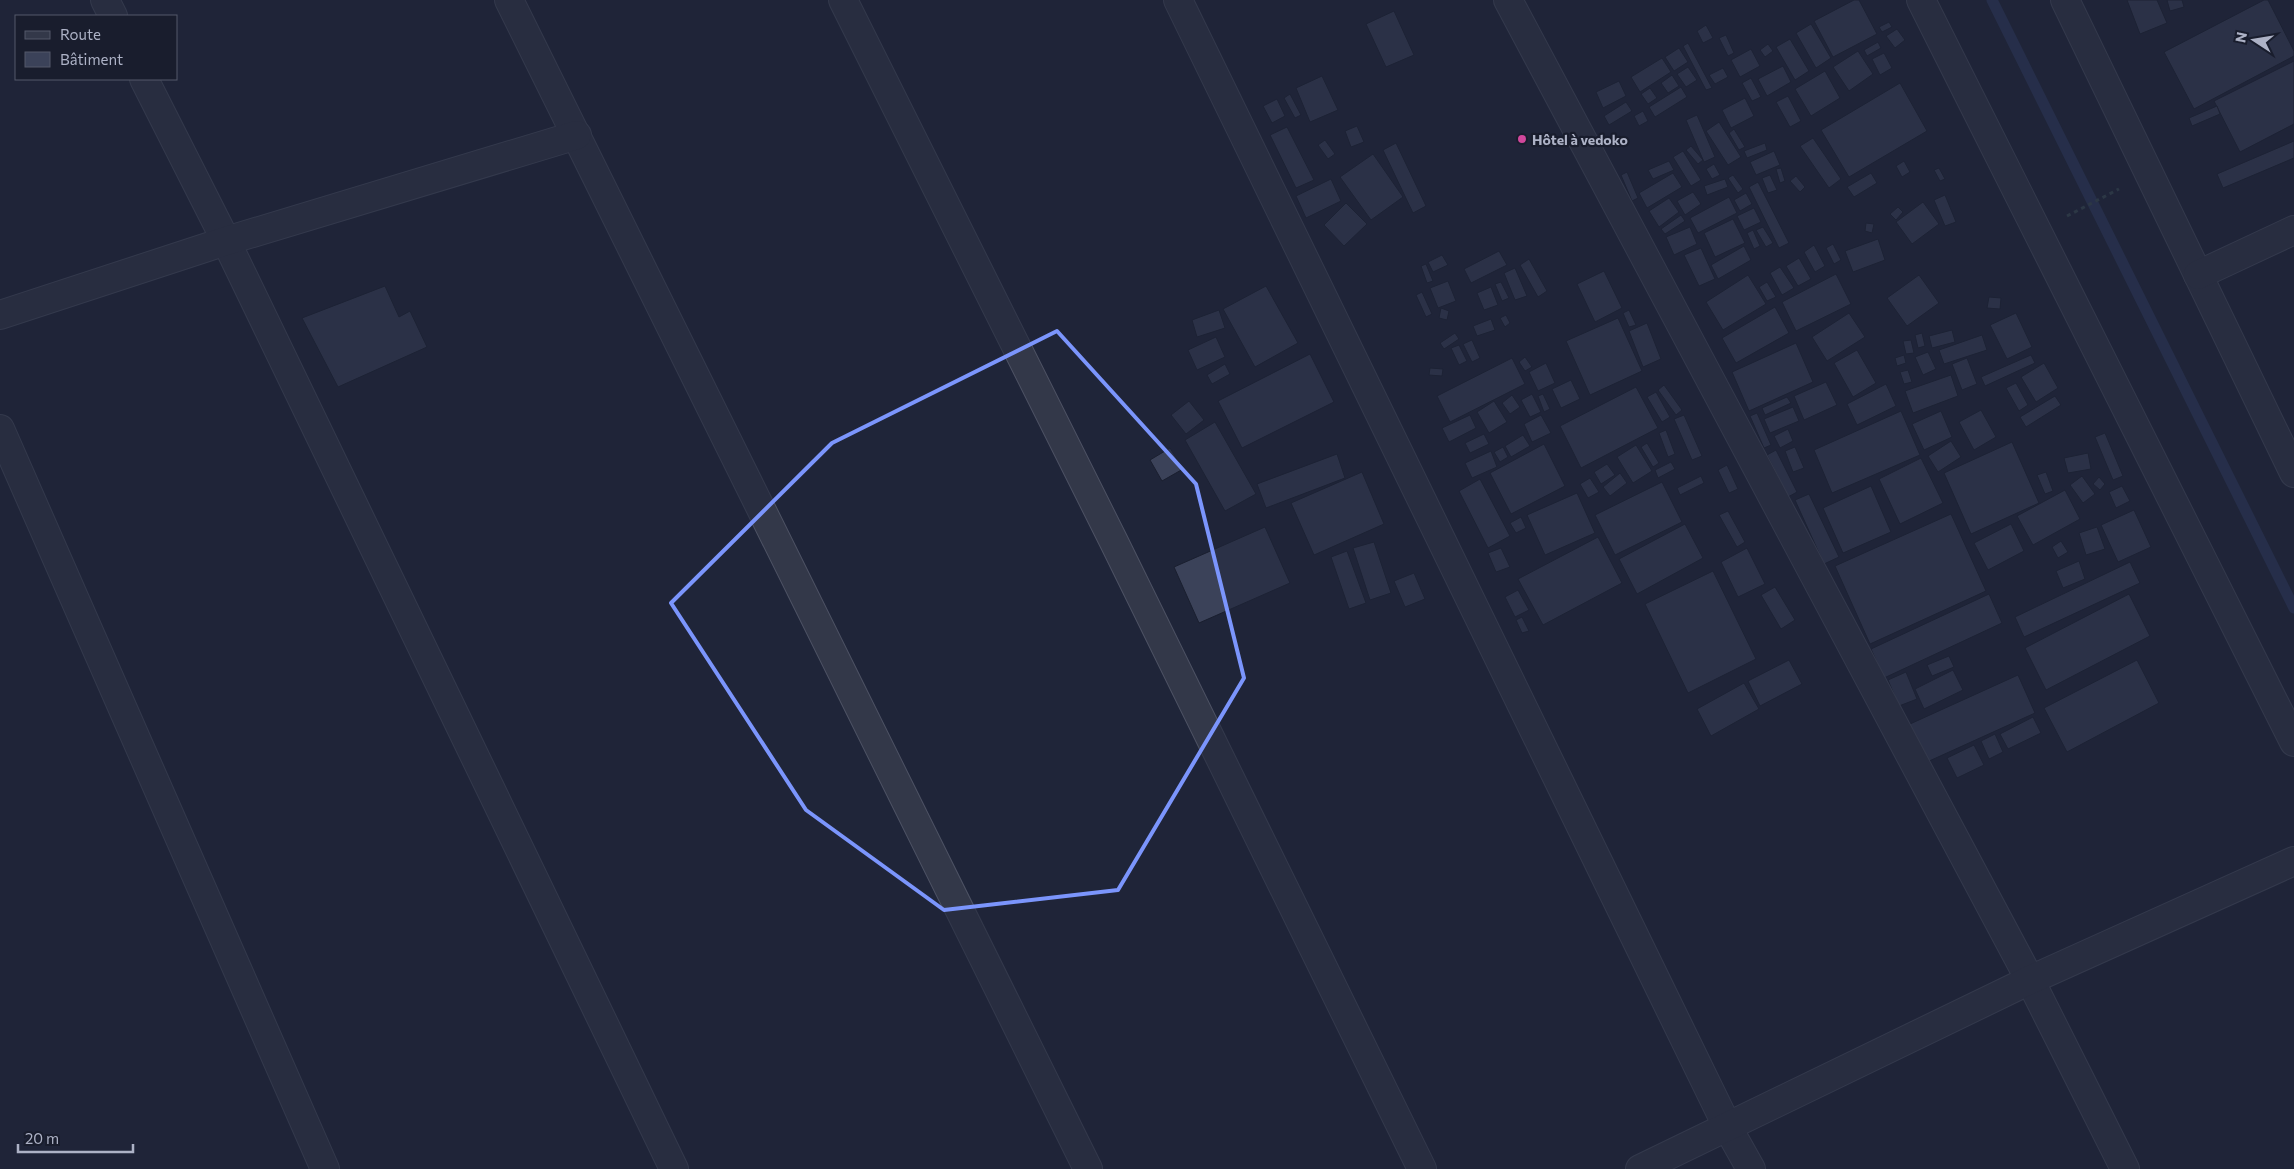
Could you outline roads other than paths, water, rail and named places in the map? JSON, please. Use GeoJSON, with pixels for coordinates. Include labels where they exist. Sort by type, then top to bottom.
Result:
{"type":"FeatureCollection","features":[{"type":"Feature","properties":{"kind":"street"},"geometry":{"type":"LineString","coordinates":[[105,0],[112,15]]}},
{"type":"Feature","properties":{"kind":"street"},"geometry":{"type":"LineString","coordinates":[[509,0],[1088,1169]]}},
{"type":"Feature","properties":{"kind":"street"},"geometry":{"type":"LineString","coordinates":[[843,0],[1118,551],[1422,1169]]}},
{"type":"Feature","properties":{"kind":"street"},"geometry":{"type":"LineString","coordinates":[[1178,0],[1728,1128],[1751,1169]]}},
{"type":"Feature","properties":{"kind":"street"},"geometry":{"type":"LineString","coordinates":[[1508,0],[2030,980],[2125,1169]]}},
{"type":"Feature","properties":{"kind":"street"},"geometry":{"type":"LineString","coordinates":[[1921,0],[2294,742]]}},
{"type":"Feature","properties":{"kind":"street"},"geometry":{"type":"LineString","coordinates":[[2064,0],[2294,474]]}},
{"type":"Feature","properties":{"kind":"street"},"geometry":{"type":"LineString","coordinates":[[145,80],[226,241],[674,1169]]}},
{"type":"Feature","properties":{"kind":"street"},"geometry":{"type":"LineString","coordinates":[[0,315],[226,241],[577,135]]}},
{"type":"Feature","properties":{"kind":"street"},"geometry":{"type":"LineString","coordinates":[[2198,275],[2294,230]]}},
{"type":"Feature","properties":{"kind":"street"},"geometry":{"type":"LineString","coordinates":[[0,429],[325,1169]]}},
{"type":"Feature","properties":{"kind":"street"},"geometry":{"type":"LineString","coordinates":[[1640,1169],[2030,980],[2294,861]]}},
{"type":"Feature","properties":{"kind":"waterway"},"geometry":{"type":"LineString","coordinates":[[1992,0],[2294,608]]}},
{"type":"Feature","properties":{"kind":"place","name":"Hôtel à vedoko"},"geometry":{"type":"Point","coordinates":[1522,139]}}]}
